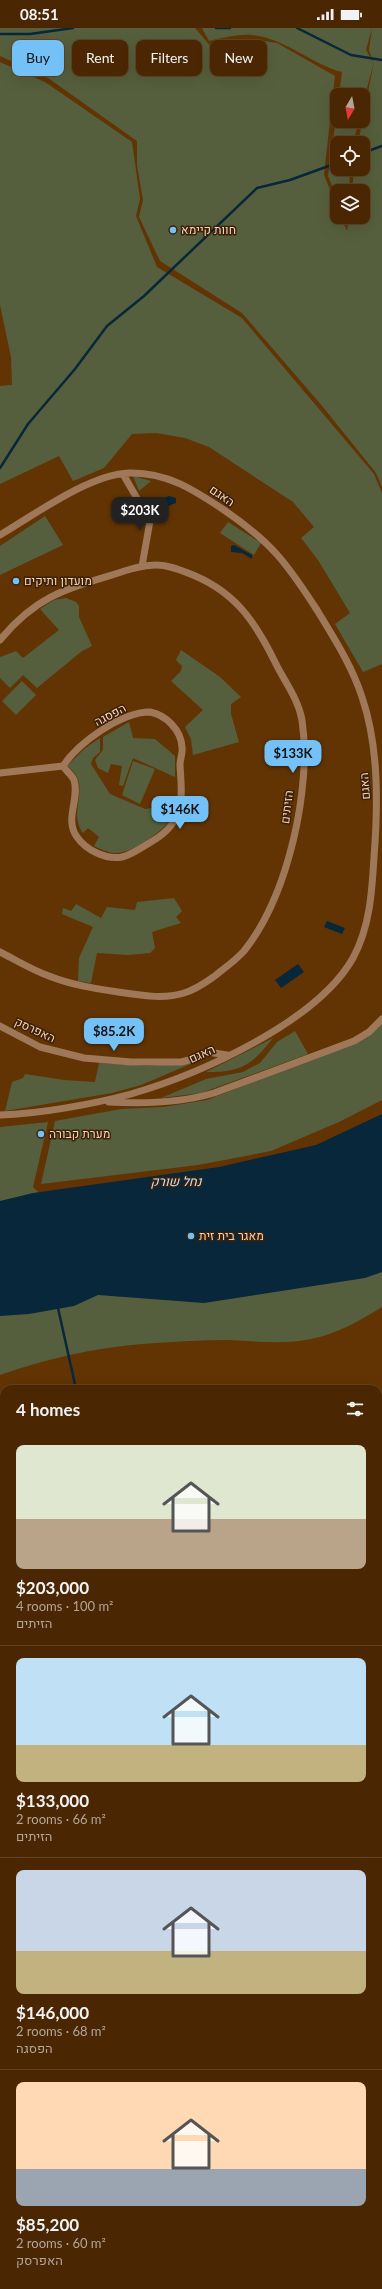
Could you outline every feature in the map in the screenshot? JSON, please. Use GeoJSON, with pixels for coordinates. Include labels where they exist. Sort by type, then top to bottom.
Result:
{"type":"FeatureCollection","features":[{"type":"Feature","properties":{"kind":"street","name":"האגם"},"geometry":{"type":"LineString","coordinates":[[0,535],[82,488],[107,477],[122,474],[159,476],[184,484],[250,528],[272,547],[294,574],[342,650],[360,691],[368,718],[375,771],[377,820],[371,897],[360,943],[346,970],[319,998],[274,1030],[227,1055],[150,1088],[102,1100],[0,1115]]}},
{"type":"Feature","properties":{"kind":"street"},"geometry":{"type":"LineString","coordinates":[[122,474],[150,521],[142,566]]}},
{"type":"Feature","properties":{"kind":"street","name":"הזיתים"},"geometry":{"type":"LineString","coordinates":[[0,640],[27,612],[52,595],[76,586],[142,566],[159,565],[175,568],[203,579],[231,597],[245,612],[264,641],[297,702],[302,727],[301,793],[293,841],[283,878],[268,910],[241,954],[203,985],[184,993],[163,997],[77,985],[44,974],[0,952]]}},
{"type":"Feature","properties":{"kind":"street","name":"הפסגה"},"geometry":{"type":"LineString","coordinates":[[140,713],[159,714],[173,726],[182,745],[180,765],[182,791],[177,815],[164,834],[130,854],[118,857],[100,854],[87,847],[74,831],[72,819],[74,782],[63,766],[78,749],[114,723],[140,713]]}},
{"type":"Feature","properties":{"kind":"street"},"geometry":{"type":"LineString","coordinates":[[0,773],[63,766]]}},
{"type":"Feature","properties":{"kind":"street"},"geometry":{"type":"LineString","coordinates":[[102,1100],[142,1103],[201,1097],[354,1041],[369,1032],[382,1019]]}},
{"type":"Feature","properties":{"kind":"street","name":"האפרסק"},"geometry":{"type":"LineString","coordinates":[[0,1026],[40,1047],[84,1058],[131,1062],[181,1062],[193,1059],[208,1052],[227,1055]]}},
{"type":"Feature","properties":{"kind":"green space"},"geometry":{"type":"Polygon","coordinates":[[[0,28],[195,28],[210,46],[210,76],[267,76],[267,41],[277,43],[335,76],[334,88],[330,88],[330,121],[324,175],[330,189],[330,224],[344,224],[347,231],[348,224],[370,224],[370,184],[353,184],[353,176],[370,176],[370,136],[359,136],[361,128],[370,128],[369,88],[374,62],[367,88],[340,88],[342,72],[320,63],[276,41],[264,37],[247,35],[209,41],[202,28],[372,28],[382,28],[382,487],[376,473],[323,407],[242,313],[160,261],[139,217],[143,200],[137,165],[137,141],[44,76],[64,76],[64,40],[12,40],[12,62],[0,56],[0,28]],[[372,28],[366,50],[373,62],[369,50],[372,28]]]}},
{"type":"Feature","properties":{"kind":"green space"},"geometry":{"type":"Polygon","coordinates":[[[0,62],[12,67],[12,76],[32,76],[45,82],[132,142],[140,199],[136,216],[157,267],[242,318],[374,474],[382,493],[382,664],[363,672],[335,624],[350,613],[318,560],[301,538],[314,527],[293,502],[209,447],[185,438],[156,433],[132,434],[104,468],[73,481],[59,456],[0,484],[0,386],[12,385],[11,357],[0,305],[0,62]]]}},
{"type":"Feature","properties":{"kind":"green space"},"geometry":{"type":"Polygon","coordinates":[[[335,128],[357,128],[355,136],[334,136],[335,128]]]}},
{"type":"Feature","properties":{"kind":"green space"},"geometry":{"type":"Polygon","coordinates":[[[330,162],[330,176],[350,176],[349,184],[331,184],[328,176],[330,162]]]}},
{"type":"Feature","properties":{"kind":"green space"},"geometry":{"type":"Polygon","coordinates":[[[133,476],[151,481],[139,491],[133,476]]]}},
{"type":"Feature","properties":{"kind":"green space"},"geometry":{"type":"Polygon","coordinates":[[[45,516],[63,545],[0,575],[0,546],[45,516]]]}},
{"type":"Feature","properties":{"kind":"green space"},"geometry":{"type":"Polygon","coordinates":[[[228,522],[261,543],[254,555],[220,533],[228,522]]]}},
{"type":"Feature","properties":{"kind":"green space"},"geometry":{"type":"Polygon","coordinates":[[[66,598],[76,602],[79,606],[79,617],[92,646],[82,651],[37,688],[23,675],[10,688],[0,678],[0,657],[16,651],[23,658],[59,630],[40,609],[54,600],[66,598]]]}},
{"type":"Feature","properties":{"kind":"green space"},"geometry":{"type":"Polygon","coordinates":[[[181,650],[220,677],[241,697],[231,704],[231,714],[239,742],[193,755],[191,739],[185,727],[203,710],[171,681],[181,671],[182,666],[176,660],[181,650]]]}},
{"type":"Feature","properties":{"kind":"green space"},"geometry":{"type":"Polygon","coordinates":[[[22,681],[36,695],[16,715],[2,701],[22,681]]]}},
{"type":"Feature","properties":{"kind":"green space"},"geometry":{"type":"Polygon","coordinates":[[[129,722],[133,738],[155,739],[175,756],[175,777],[133,758],[123,786],[119,785],[122,766],[111,764],[108,773],[98,768],[95,760],[103,750],[103,737],[129,722]]]}},
{"type":"Feature","properties":{"kind":"green space"},"geometry":{"type":"Polygon","coordinates":[[[100,738],[100,752],[93,758],[91,764],[110,794],[145,809],[152,808],[171,819],[154,836],[121,853],[109,852],[94,846],[99,837],[88,828],[83,833],[77,815],[79,789],[78,781],[75,773],[67,766],[84,749],[100,738]]]}},
{"type":"Feature","properties":{"kind":"green space"},"geometry":{"type":"Polygon","coordinates":[[[133,761],[155,769],[140,804],[122,795],[133,761]]]}},
{"type":"Feature","properties":{"kind":"green space"},"geometry":{"type":"Polygon","coordinates":[[[174,898],[182,911],[176,917],[181,923],[152,932],[155,948],[150,953],[128,955],[97,953],[91,983],[78,981],[79,958],[93,927],[62,914],[63,908],[71,911],[76,904],[101,918],[107,907],[135,910],[137,902],[174,898]]]}},
{"type":"Feature","properties":{"kind":"green space"},"geometry":{"type":"Polygon","coordinates":[[[382,1023],[382,1100],[339,1122],[271,1151],[198,1165],[41,1184],[55,1121],[121,1109],[163,1107],[207,1100],[331,1052],[382,1023]]]}},
{"type":"Feature","properties":{"kind":"green space"},"geometry":{"type":"Polygon","coordinates":[[[295,1031],[308,1054],[201,1093],[161,1098],[206,1079],[243,1072],[260,1063],[277,1042],[295,1031]]]}},
{"type":"Feature","properties":{"kind":"green space"},"geometry":{"type":"Polygon","coordinates":[[[273,1038],[259,1055],[245,1065],[218,1072],[206,1072],[273,1038]]]}},
{"type":"Feature","properties":{"kind":"green space"},"geometry":{"type":"Polygon","coordinates":[[[195,1062],[141,1085],[112,1093],[5,1111],[12,1082],[23,1078],[25,1074],[64,1080],[95,1082],[99,1063],[146,1066],[195,1062]]]}},
{"type":"Feature","properties":{"kind":"green space"},"geometry":{"type":"Polygon","coordinates":[[[48,1122],[33,1187],[99,1251],[382,1228],[382,1307],[356,1322],[330,1334],[301,1341],[196,1341],[106,1348],[34,1364],[0,1375],[0,1127],[48,1122]]]}},
{"type":"Feature","properties":{"kind":"water"},"geometry":{"type":"Polygon","coordinates":[[[169,496],[176,498],[176,503],[168,506],[161,503],[161,499],[169,496]]]}},
{"type":"Feature","properties":{"kind":"water"},"geometry":{"type":"Polygon","coordinates":[[[234,545],[252,555],[252,559],[242,553],[231,552],[231,546],[234,545]]]}},
{"type":"Feature","properties":{"kind":"water"},"geometry":{"type":"Polygon","coordinates":[[[327,921],[345,928],[342,934],[324,927],[327,921]]]}},
{"type":"Feature","properties":{"kind":"water"},"geometry":{"type":"Polygon","coordinates":[[[298,964],[304,972],[281,988],[275,980],[298,964]]]}},
{"type":"Feature","properties":{"kind":"water","name":"מאגר בית זית"},"geometry":{"type":"Polygon","coordinates":[[[382,1114],[382,1272],[365,1278],[204,1303],[98,1295],[74,1306],[29,1314],[0,1316],[0,1201],[33,1193],[219,1167],[316,1145],[382,1114]]]}},
{"type":"Feature","properties":{"kind":"waterway"},"geometry":{"type":"LineString","coordinates":[[0,34],[30,34],[73,28]]}},
{"type":"Feature","properties":{"kind":"waterway"},"geometry":{"type":"LineString","coordinates":[[216,28],[230,28]]}},
{"type":"Feature","properties":{"kind":"waterway"},"geometry":{"type":"LineString","coordinates":[[297,28],[351,55],[382,60]]}},
{"type":"Feature","properties":{"kind":"waterway"},"geometry":{"type":"LineString","coordinates":[[370,150],[382,146]]}},
{"type":"Feature","properties":{"kind":"waterway"},"geometry":{"type":"LineString","coordinates":[[0,468],[28,424],[75,369],[107,326],[144,296],[257,188],[290,180],[330,166]]}},
{"type":"Feature","properties":{"kind":"waterway"},"geometry":{"type":"LineString","coordinates":[[58,1308],[75,1385]]}},
{"type":"Feature","properties":{"kind":"place","name":"חוות קיימא"},"geometry":{"type":"Point","coordinates":[173,230]}},
{"type":"Feature","properties":{"kind":"place","name":"מועדון ותיקים"},"geometry":{"type":"Point","coordinates":[16,581]}},
{"type":"Feature","properties":{"kind":"place","name":"מערת קבורה"},"geometry":{"type":"Point","coordinates":[41,1134]}},
{"type":"Feature","properties":{"kind":"place","name":"מאגר בית זית"},"geometry":{"type":"Point","coordinates":[191,1236]}},
{"type":"Feature","properties":{"kind":"water label","name":"נחל שורק"},"geometry":{"type":"Point","coordinates":[176,1181]}}]}
